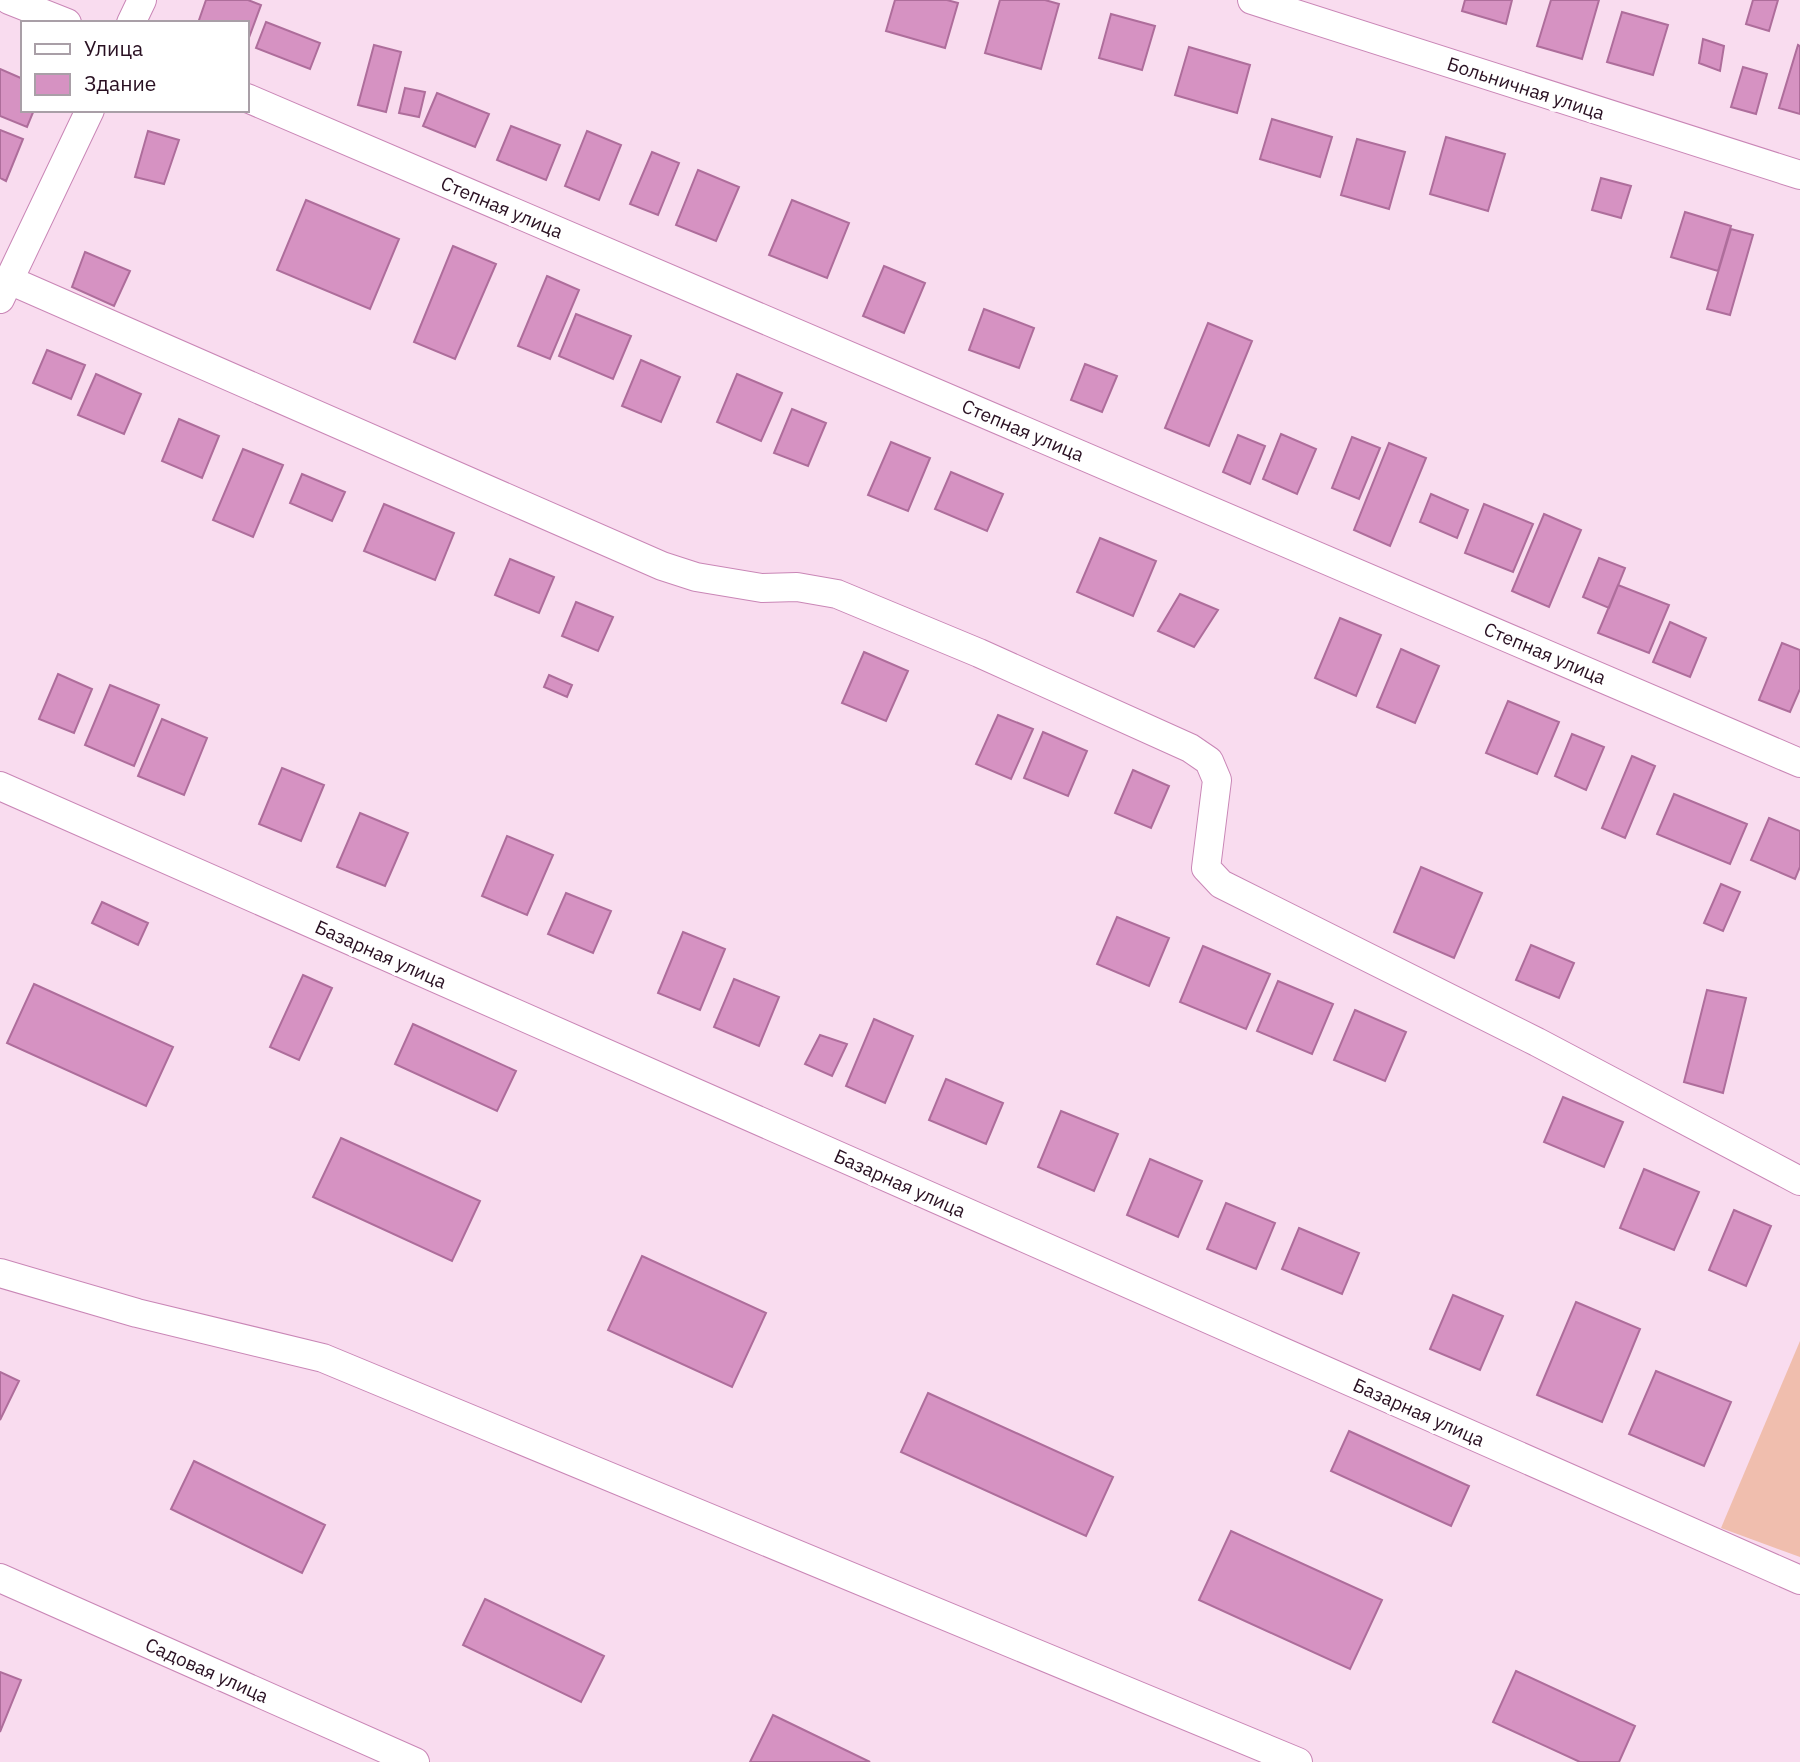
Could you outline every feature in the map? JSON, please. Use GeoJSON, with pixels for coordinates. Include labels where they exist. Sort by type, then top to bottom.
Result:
{"type":"FeatureCollection","features":[{"type":"Feature","properties":{"kind":"street"},"geometry":{"type":"LineString","coordinates":[[9,0],[62,21]]}},
{"type":"Feature","properties":{"kind":"street"},"geometry":{"type":"LineString","coordinates":[[132,21],[142,0]]}},
{"type":"Feature","properties":{"kind":"street","name":"Больничная улица"},"geometry":{"type":"LineString","coordinates":[[1252,0],[1800,176]]}},
{"type":"Feature","properties":{"kind":"street","name":"Степная улица"},"geometry":{"type":"LineString","coordinates":[[248,98],[1800,763]]}},
{"type":"Feature","properties":{"kind":"street"},"geometry":{"type":"LineString","coordinates":[[89,112],[5,289],[662,566],[696,577],[762,589],[797,587],[838,594],[979,653],[1190,748],[1209,761],[1217,780],[1206,868],[1221,884],[1537,1042],[1800,1181]]}},
{"type":"Feature","properties":{"kind":"street","name":"Базарная улица"},"geometry":{"type":"LineString","coordinates":[[0,786],[1800,1580]]}},
{"type":"Feature","properties":{"kind":"street"},"geometry":{"type":"LineString","coordinates":[[0,1273],[137,1313],[323,1358],[1298,1762]]}},
{"type":"Feature","properties":{"kind":"street","name":"Садовая улица"},"geometry":{"type":"LineString","coordinates":[[0,1578],[415,1762]]}},
{"type":"Feature","properties":{"kind":"shaded area"},"geometry":{"type":"Polygon","coordinates":[[[1800,1341],[1800,1557],[1721,1528],[1800,1341]]]}},
{"type":"Feature","properties":{"kind":"building"},"geometry":{"type":"Polygon","coordinates":[[[206,0],[248,0],[261,5],[248,40],[248,21],[199,21],[206,0]]]}},
{"type":"Feature","properties":{"kind":"building"},"geometry":{"type":"Polygon","coordinates":[[[895,0],[947,0],[958,3],[945,48],[886,31],[895,0]]]}},
{"type":"Feature","properties":{"kind":"building"},"geometry":{"type":"Polygon","coordinates":[[[1000,0],[1045,0],[1059,4],[1041,69],[985,53],[1000,0]]]}},
{"type":"Feature","properties":{"kind":"building"},"geometry":{"type":"Polygon","coordinates":[[[1465,0],[1512,0],[1506,24],[1462,11],[1465,0]]]}},
{"type":"Feature","properties":{"kind":"building"},"geometry":{"type":"Polygon","coordinates":[[[1551,0],[1599,0],[1582,59],[1537,46],[1551,0]]]}},
{"type":"Feature","properties":{"kind":"building"},"geometry":{"type":"Polygon","coordinates":[[[1753,0],[1778,0],[1769,31],[1746,24],[1753,0]]]}},
{"type":"Feature","properties":{"kind":"building"},"geometry":{"type":"Polygon","coordinates":[[[1622,12],[1668,25],[1653,75],[1607,62],[1622,12]]]}},
{"type":"Feature","properties":{"kind":"building"},"geometry":{"type":"Polygon","coordinates":[[[1111,14],[1155,26],[1142,70],[1099,58],[1111,14]]]}},
{"type":"Feature","properties":{"kind":"building"},"geometry":{"type":"Polygon","coordinates":[[[266,22],[320,43],[310,69],[256,48],[266,22]]]}},
{"type":"Feature","properties":{"kind":"building"},"geometry":{"type":"Polygon","coordinates":[[[1703,39],[1724,46],[1720,71],[1699,63],[1703,39]]]}},
{"type":"Feature","properties":{"kind":"building"},"geometry":{"type":"Polygon","coordinates":[[[374,45],[401,52],[386,112],[358,105],[374,45]]]}},
{"type":"Feature","properties":{"kind":"building"},"geometry":{"type":"Polygon","coordinates":[[[1798,45],[1800,46],[1800,114],[1779,108],[1798,45]]]}},
{"type":"Feature","properties":{"kind":"building"},"geometry":{"type":"Polygon","coordinates":[[[1189,47],[1250,65],[1237,113],[1175,95],[1189,47]]]}},
{"type":"Feature","properties":{"kind":"building"},"geometry":{"type":"Polygon","coordinates":[[[1743,67],[1767,74],[1756,114],[1731,107],[1743,67]]]}},
{"type":"Feature","properties":{"kind":"building"},"geometry":{"type":"Polygon","coordinates":[[[0,69],[21,78],[21,112],[33,112],[27,127],[0,116],[0,69]]]}},
{"type":"Feature","properties":{"kind":"building"},"geometry":{"type":"Polygon","coordinates":[[[405,88],[425,92],[419,117],[399,113],[405,88]]]}},
{"type":"Feature","properties":{"kind":"building"},"geometry":{"type":"Polygon","coordinates":[[[437,93],[489,114],[475,147],[423,126],[437,93]]]}},
{"type":"Feature","properties":{"kind":"building"},"geometry":{"type":"Polygon","coordinates":[[[1272,119],[1332,137],[1320,177],[1260,159],[1272,119]]]}},
{"type":"Feature","properties":{"kind":"building"},"geometry":{"type":"Polygon","coordinates":[[[511,126],[560,145],[546,180],[497,160],[511,126]]]}},
{"type":"Feature","properties":{"kind":"building"},"geometry":{"type":"Polygon","coordinates":[[[0,130],[23,139],[6,181],[0,178],[0,130]]]}},
{"type":"Feature","properties":{"kind":"building"},"geometry":{"type":"Polygon","coordinates":[[[148,131],[179,140],[164,184],[135,177],[148,131]]]}},
{"type":"Feature","properties":{"kind":"building"},"geometry":{"type":"Polygon","coordinates":[[[587,131],[621,145],[599,200],[565,186],[587,131]]]}},
{"type":"Feature","properties":{"kind":"building"},"geometry":{"type":"Polygon","coordinates":[[[1446,137],[1505,154],[1488,211],[1430,194],[1446,137]]]}},
{"type":"Feature","properties":{"kind":"building"},"geometry":{"type":"Polygon","coordinates":[[[1357,139],[1405,152],[1389,209],[1341,195],[1357,139]]]}},
{"type":"Feature","properties":{"kind":"building"},"geometry":{"type":"Polygon","coordinates":[[[652,152],[679,163],[658,215],[630,204],[652,152]]]}},
{"type":"Feature","properties":{"kind":"building"},"geometry":{"type":"Polygon","coordinates":[[[698,170],[739,187],[716,241],[676,225],[698,170]]]}},
{"type":"Feature","properties":{"kind":"building"},"geometry":{"type":"Polygon","coordinates":[[[1601,178],[1631,186],[1621,218],[1592,210],[1601,178]]]}},
{"type":"Feature","properties":{"kind":"building"},"geometry":{"type":"Polygon","coordinates":[[[306,200],[399,239],[370,309],[277,270],[306,200]]]}},
{"type":"Feature","properties":{"kind":"building"},"geometry":{"type":"Polygon","coordinates":[[[792,200],[849,223],[827,278],[769,255],[792,200]]]}},
{"type":"Feature","properties":{"kind":"building"},"geometry":{"type":"Polygon","coordinates":[[[1685,212],[1731,226],[1718,271],[1671,257],[1685,212]]]}},
{"type":"Feature","properties":{"kind":"building"},"geometry":{"type":"Polygon","coordinates":[[[1731,229],[1753,235],[1730,315],[1707,309],[1731,229]]]}},
{"type":"Feature","properties":{"kind":"building"},"geometry":{"type":"Polygon","coordinates":[[[453,246],[496,264],[455,359],[414,342],[453,246]]]}},
{"type":"Feature","properties":{"kind":"building"},"geometry":{"type":"Polygon","coordinates":[[[85,252],[130,271],[114,306],[72,287],[85,252]]]}},
{"type":"Feature","properties":{"kind":"building"},"geometry":{"type":"Polygon","coordinates":[[[884,266],[925,283],[904,333],[863,316],[884,266]]]}},
{"type":"Feature","properties":{"kind":"building"},"geometry":{"type":"Polygon","coordinates":[[[547,276],[579,290],[550,359],[518,346],[547,276]]]}},
{"type":"Feature","properties":{"kind":"building"},"geometry":{"type":"Polygon","coordinates":[[[984,309],[1034,328],[1019,368],[969,350],[984,309]]]}},
{"type":"Feature","properties":{"kind":"building"},"geometry":{"type":"Polygon","coordinates":[[[576,314],[631,336],[613,379],[559,356],[576,314]]]}},
{"type":"Feature","properties":{"kind":"building"},"geometry":{"type":"Polygon","coordinates":[[[1208,323],[1252,341],[1209,446],[1165,428],[1208,323]]]}},
{"type":"Feature","properties":{"kind":"building"},"geometry":{"type":"Polygon","coordinates":[[[47,350],[85,365],[71,399],[33,383],[47,350]]]}},
{"type":"Feature","properties":{"kind":"building"},"geometry":{"type":"Polygon","coordinates":[[[641,360],[680,377],[661,422],[622,406],[641,360]]]}},
{"type":"Feature","properties":{"kind":"building"},"geometry":{"type":"Polygon","coordinates":[[[1085,364],[1117,376],[1102,412],[1071,400],[1085,364]]]}},
{"type":"Feature","properties":{"kind":"building"},"geometry":{"type":"Polygon","coordinates":[[[96,374],[141,394],[124,434],[78,415],[96,374]]]}},
{"type":"Feature","properties":{"kind":"building"},"geometry":{"type":"Polygon","coordinates":[[[737,374],[782,393],[761,441],[717,422],[737,374]]]}},
{"type":"Feature","properties":{"kind":"building"},"geometry":{"type":"Polygon","coordinates":[[[792,409],[826,423],[808,466],[774,453],[792,409]]]}},
{"type":"Feature","properties":{"kind":"building"},"geometry":{"type":"Polygon","coordinates":[[[179,419],[219,436],[202,478],[162,461],[179,419]]]}},
{"type":"Feature","properties":{"kind":"building"},"geometry":{"type":"Polygon","coordinates":[[[1281,434],[1316,449],[1297,494],[1263,479],[1281,434]]]}},
{"type":"Feature","properties":{"kind":"building"},"geometry":{"type":"Polygon","coordinates":[[[1238,435],[1265,446],[1250,484],[1223,472],[1238,435]]]}},
{"type":"Feature","properties":{"kind":"building"},"geometry":{"type":"Polygon","coordinates":[[[1352,437],[1380,448],[1359,499],[1332,488],[1352,437]]]}},
{"type":"Feature","properties":{"kind":"building"},"geometry":{"type":"Polygon","coordinates":[[[891,442],[930,458],[908,511],[868,495],[891,442]]]}},
{"type":"Feature","properties":{"kind":"building"},"geometry":{"type":"Polygon","coordinates":[[[1389,443],[1426,458],[1390,546],[1354,530],[1389,443]]]}},
{"type":"Feature","properties":{"kind":"building"},"geometry":{"type":"Polygon","coordinates":[[[243,449],[283,465],[253,537],[213,520],[243,449]]]}},
{"type":"Feature","properties":{"kind":"building"},"geometry":{"type":"Polygon","coordinates":[[[951,472],[1003,494],[987,531],[935,509],[951,472]]]}},
{"type":"Feature","properties":{"kind":"building"},"geometry":{"type":"Polygon","coordinates":[[[302,474],[345,492],[332,521],[290,503],[302,474]]]}},
{"type":"Feature","properties":{"kind":"building"},"geometry":{"type":"Polygon","coordinates":[[[1431,494],[1468,510],[1457,538],[1420,522],[1431,494]]]}},
{"type":"Feature","properties":{"kind":"building"},"geometry":{"type":"Polygon","coordinates":[[[384,504],[454,533],[435,580],[364,551],[384,504]]]}},
{"type":"Feature","properties":{"kind":"building"},"geometry":{"type":"Polygon","coordinates":[[[1484,504],[1533,524],[1513,572],[1465,553],[1484,504]]]}},
{"type":"Feature","properties":{"kind":"building"},"geometry":{"type":"Polygon","coordinates":[[[1544,514],[1581,530],[1549,607],[1512,591],[1544,514]]]}},
{"type":"Feature","properties":{"kind":"building"},"geometry":{"type":"Polygon","coordinates":[[[1100,538],[1156,561],[1133,616],[1077,592],[1100,538]]]}},
{"type":"Feature","properties":{"kind":"building"},"geometry":{"type":"Polygon","coordinates":[[[1599,558],[1625,568],[1609,608],[1583,597],[1599,558]]]}},
{"type":"Feature","properties":{"kind":"building"},"geometry":{"type":"Polygon","coordinates":[[[510,559],[554,577],[539,613],[495,595],[510,559]]]}},
{"type":"Feature","properties":{"kind":"building"},"geometry":{"type":"Polygon","coordinates":[[[1618,585],[1669,605],[1649,653],[1598,633],[1618,585]]]}},
{"type":"Feature","properties":{"kind":"building"},"geometry":{"type":"Polygon","coordinates":[[[1180,594],[1218,610],[1194,647],[1158,631],[1180,594]]]}},
{"type":"Feature","properties":{"kind":"building"},"geometry":{"type":"Polygon","coordinates":[[[576,602],[613,617],[598,651],[562,636],[576,602]]]}},
{"type":"Feature","properties":{"kind":"building"},"geometry":{"type":"Polygon","coordinates":[[[1340,618],[1381,635],[1356,696],[1315,678],[1340,618]]]}},
{"type":"Feature","properties":{"kind":"building"},"geometry":{"type":"Polygon","coordinates":[[[1670,622],[1706,638],[1690,677],[1653,662],[1670,622]]]}},
{"type":"Feature","properties":{"kind":"building"},"geometry":{"type":"Polygon","coordinates":[[[1782,643],[1800,650],[1800,689],[1790,712],[1759,700],[1782,643]]]}},
{"type":"Feature","properties":{"kind":"building"},"geometry":{"type":"Polygon","coordinates":[[[1401,649],[1439,666],[1415,723],[1377,707],[1401,649]]]}},
{"type":"Feature","properties":{"kind":"building"},"geometry":{"type":"Polygon","coordinates":[[[864,652],[908,671],[886,721],[842,703],[864,652]]]}},
{"type":"Feature","properties":{"kind":"building"},"geometry":{"type":"Polygon","coordinates":[[[58,674],[92,689],[74,733],[39,719],[58,674]]]}},
{"type":"Feature","properties":{"kind":"building"},"geometry":{"type":"Polygon","coordinates":[[[549,675],[572,685],[567,697],[544,687],[549,675]]]}},
{"type":"Feature","properties":{"kind":"building"},"geometry":{"type":"Polygon","coordinates":[[[110,685],[159,705],[134,766],[85,745],[110,685]]]}},
{"type":"Feature","properties":{"kind":"building"},"geometry":{"type":"Polygon","coordinates":[[[1508,701],[1559,722],[1537,774],[1486,753],[1508,701]]]}},
{"type":"Feature","properties":{"kind":"building"},"geometry":{"type":"Polygon","coordinates":[[[998,715],[1033,729],[1011,779],[976,764],[998,715]]]}},
{"type":"Feature","properties":{"kind":"building"},"geometry":{"type":"Polygon","coordinates":[[[162,719],[207,738],[184,795],[138,776],[162,719]]]}},
{"type":"Feature","properties":{"kind":"building"},"geometry":{"type":"Polygon","coordinates":[[[1043,732],[1087,751],[1068,796],[1024,778],[1043,732]]]}},
{"type":"Feature","properties":{"kind":"building"},"geometry":{"type":"Polygon","coordinates":[[[1572,734],[1604,747],[1586,790],[1555,776],[1572,734]]]}},
{"type":"Feature","properties":{"kind":"building"},"geometry":{"type":"Polygon","coordinates":[[[1632,756],[1655,766],[1625,838],[1602,828],[1632,756]]]}},
{"type":"Feature","properties":{"kind":"building"},"geometry":{"type":"Polygon","coordinates":[[[282,768],[324,785],[301,841],[259,824],[282,768]]]}},
{"type":"Feature","properties":{"kind":"building"},"geometry":{"type":"Polygon","coordinates":[[[1133,770],[1169,786],[1151,828],[1115,813],[1133,770]]]}},
{"type":"Feature","properties":{"kind":"building"},"geometry":{"type":"Polygon","coordinates":[[[1674,794],[1747,824],[1730,864],[1657,834],[1674,794]]]}},
{"type":"Feature","properties":{"kind":"building"},"geometry":{"type":"Polygon","coordinates":[[[360,813],[408,833],[385,886],[337,867],[360,813]]]}},
{"type":"Feature","properties":{"kind":"building"},"geometry":{"type":"Polygon","coordinates":[[[1769,818],[1800,831],[1800,867],[1795,879],[1751,860],[1769,818]]]}},
{"type":"Feature","properties":{"kind":"building"},"geometry":{"type":"Polygon","coordinates":[[[507,836],[553,855],[527,915],[482,896],[507,836]]]}},
{"type":"Feature","properties":{"kind":"building"},"geometry":{"type":"Polygon","coordinates":[[[1421,867],[1482,893],[1454,958],[1394,932],[1421,867]]]}},
{"type":"Feature","properties":{"kind":"building"},"geometry":{"type":"Polygon","coordinates":[[[1721,884],[1740,892],[1723,931],[1704,923],[1721,884]]]}},
{"type":"Feature","properties":{"kind":"building"},"geometry":{"type":"Polygon","coordinates":[[[566,893],[611,911],[593,953],[548,934],[566,893]]]}},
{"type":"Feature","properties":{"kind":"building"},"geometry":{"type":"Polygon","coordinates":[[[102,902],[148,923],[138,945],[92,923],[102,902]]]}},
{"type":"Feature","properties":{"kind":"building"},"geometry":{"type":"Polygon","coordinates":[[[1117,917],[1169,938],[1149,986],[1097,964],[1117,917]]]}},
{"type":"Feature","properties":{"kind":"building"},"geometry":{"type":"Polygon","coordinates":[[[683,932],[725,949],[700,1010],[658,993],[683,932]]]}},
{"type":"Feature","properties":{"kind":"building"},"geometry":{"type":"Polygon","coordinates":[[[1531,945],[1574,963],[1559,998],[1516,980],[1531,945]]]}},
{"type":"Feature","properties":{"kind":"building"},"geometry":{"type":"Polygon","coordinates":[[[1203,946],[1270,974],[1246,1029],[1180,1002],[1203,946]]]}},
{"type":"Feature","properties":{"kind":"building"},"geometry":{"type":"Polygon","coordinates":[[[303,975],[332,988],[299,1060],[270,1047],[303,975]]]}},
{"type":"Feature","properties":{"kind":"building"},"geometry":{"type":"Polygon","coordinates":[[[734,979],[779,997],[759,1046],[714,1027],[734,979]]]}},
{"type":"Feature","properties":{"kind":"building"},"geometry":{"type":"Polygon","coordinates":[[[1278,981],[1333,1004],[1312,1054],[1257,1031],[1278,981]]]}},
{"type":"Feature","properties":{"kind":"building"},"geometry":{"type":"Polygon","coordinates":[[[34,984],[173,1047],[146,1106],[7,1043],[34,984]]]}},
{"type":"Feature","properties":{"kind":"building"},"geometry":{"type":"Polygon","coordinates":[[[1707,990],[1746,998],[1723,1093],[1684,1082],[1707,990]]]}},
{"type":"Feature","properties":{"kind":"building"},"geometry":{"type":"Polygon","coordinates":[[[1355,1010],[1406,1032],[1385,1081],[1334,1060],[1355,1010]]]}},
{"type":"Feature","properties":{"kind":"building"},"geometry":{"type":"Polygon","coordinates":[[[874,1019],[913,1036],[885,1103],[846,1086],[874,1019]]]}},
{"type":"Feature","properties":{"kind":"building"},"geometry":{"type":"Polygon","coordinates":[[[413,1024],[516,1071],[497,1111],[395,1064],[413,1024]]]}},
{"type":"Feature","properties":{"kind":"building"},"geometry":{"type":"Polygon","coordinates":[[[820,1035],[847,1044],[832,1076],[805,1064],[820,1035]]]}},
{"type":"Feature","properties":{"kind":"building"},"geometry":{"type":"Polygon","coordinates":[[[946,1079],[1003,1103],[986,1144],[929,1120],[946,1079]]]}},
{"type":"Feature","properties":{"kind":"building"},"geometry":{"type":"Polygon","coordinates":[[[1563,1097],[1623,1122],[1604,1167],[1544,1142],[1563,1097]]]}},
{"type":"Feature","properties":{"kind":"building"},"geometry":{"type":"Polygon","coordinates":[[[1061,1111],[1118,1134],[1094,1191],[1038,1167],[1061,1111]]]}},
{"type":"Feature","properties":{"kind":"building"},"geometry":{"type":"Polygon","coordinates":[[[341,1138],[480,1201],[452,1261],[313,1197],[341,1138]]]}},
{"type":"Feature","properties":{"kind":"building"},"geometry":{"type":"Polygon","coordinates":[[[1150,1159],[1202,1181],[1178,1237],[1127,1215],[1150,1159]]]}},
{"type":"Feature","properties":{"kind":"building"},"geometry":{"type":"Polygon","coordinates":[[[1644,1169],[1699,1192],[1674,1250],[1620,1228],[1644,1169]]]}},
{"type":"Feature","properties":{"kind":"building"},"geometry":{"type":"Polygon","coordinates":[[[1226,1203],[1275,1223],[1256,1269],[1207,1249],[1226,1203]]]}},
{"type":"Feature","properties":{"kind":"building"},"geometry":{"type":"Polygon","coordinates":[[[1734,1210],[1771,1226],[1746,1286],[1709,1270],[1734,1210]]]}},
{"type":"Feature","properties":{"kind":"building"},"geometry":{"type":"Polygon","coordinates":[[[1299,1228],[1359,1253],[1342,1294],[1282,1269],[1299,1228]]]}},
{"type":"Feature","properties":{"kind":"building"},"geometry":{"type":"Polygon","coordinates":[[[642,1256],[766,1313],[732,1387],[608,1330],[642,1256]]]}},
{"type":"Feature","properties":{"kind":"building"},"geometry":{"type":"Polygon","coordinates":[[[1453,1295],[1503,1316],[1480,1370],[1430,1349],[1453,1295]]]}},
{"type":"Feature","properties":{"kind":"building"},"geometry":{"type":"Polygon","coordinates":[[[1576,1302],[1640,1329],[1602,1422],[1537,1395],[1576,1302]]]}},
{"type":"Feature","properties":{"kind":"building"},"geometry":{"type":"Polygon","coordinates":[[[1656,1371],[1731,1402],[1704,1466],[1629,1434],[1656,1371]]]}},
{"type":"Feature","properties":{"kind":"building"},"geometry":{"type":"Polygon","coordinates":[[[0,1372],[19,1381],[0,1420],[0,1372]]]}},
{"type":"Feature","properties":{"kind":"building"},"geometry":{"type":"Polygon","coordinates":[[[928,1393],[1113,1477],[1086,1536],[901,1452],[928,1393]]]}},
{"type":"Feature","properties":{"kind":"building"},"geometry":{"type":"Polygon","coordinates":[[[1349,1431],[1469,1486],[1451,1526],[1331,1471],[1349,1431]]]}},
{"type":"Feature","properties":{"kind":"building"},"geometry":{"type":"Polygon","coordinates":[[[194,1461],[325,1525],[302,1573],[171,1509],[194,1461]]]}},
{"type":"Feature","properties":{"kind":"building"},"geometry":{"type":"Polygon","coordinates":[[[1231,1531],[1382,1600],[1350,1669],[1199,1600],[1231,1531]]]}},
{"type":"Feature","properties":{"kind":"building"},"geometry":{"type":"Polygon","coordinates":[[[485,1599],[604,1656],[581,1702],[463,1645],[485,1599]]]}},
{"type":"Feature","properties":{"kind":"building"},"geometry":{"type":"Polygon","coordinates":[[[1516,1671],[1635,1726],[1619,1762],[1580,1762],[1493,1722],[1516,1671]]]}},
{"type":"Feature","properties":{"kind":"building"},"geometry":{"type":"Polygon","coordinates":[[[0,1672],[21,1680],[0,1732],[0,1672]]]}},
{"type":"Feature","properties":{"kind":"building"},"geometry":{"type":"Polygon","coordinates":[[[773,1715],[870,1762],[750,1762],[773,1715]]]}}]}
